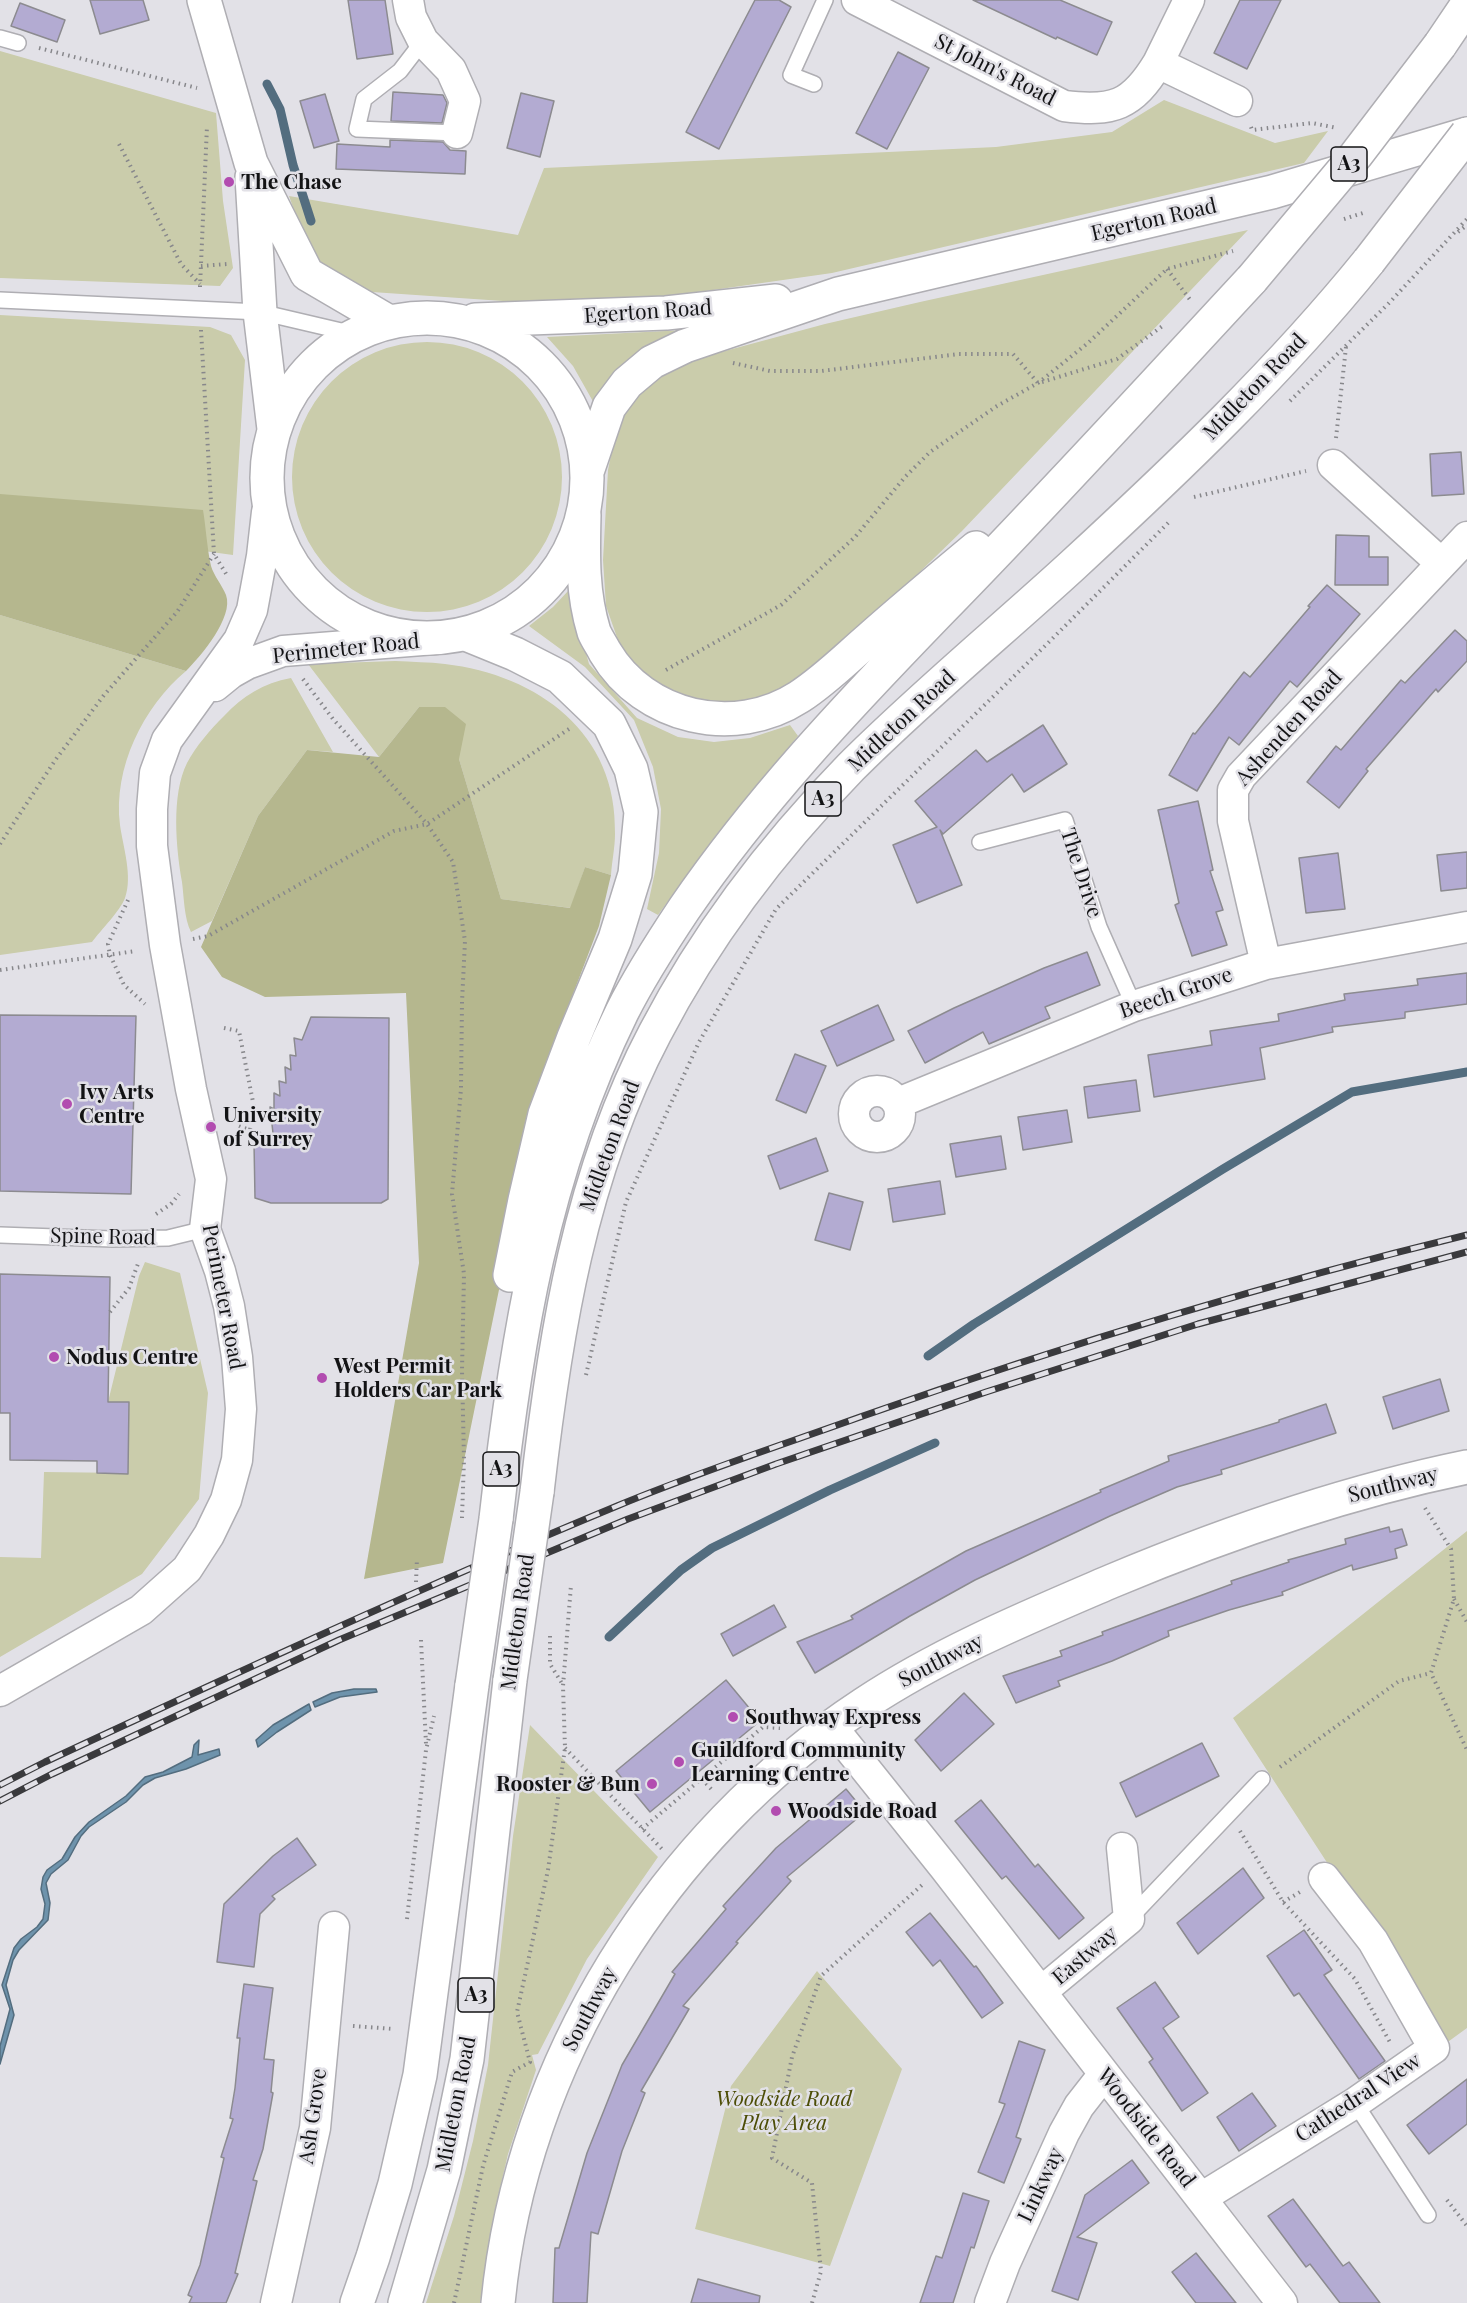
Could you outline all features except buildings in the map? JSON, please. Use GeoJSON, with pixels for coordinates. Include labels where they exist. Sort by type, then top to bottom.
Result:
{"type":"FeatureCollection","features":[{"type":"Feature","properties":{"kind":"main road"},"geometry":{"type":"LineString","coordinates":[[204,0],[251,163],[307,274],[389,322]]}},
{"type":"Feature","properties":{"kind":"main road","name":"A3"},"geometry":{"type":"LineString","coordinates":[[1247,264],[1356,155],[1440,45],[1467,5]]}},
{"type":"Feature","properties":{"kind":"main road","name":"Midleton Road"},"geometry":{"type":"LineString","coordinates":[[405,2303],[444,2170],[467,2059],[510,1680],[545,1421],[564,1303],[582,1225],[603,1153],[650,1042],[708,943],[747,887],[851,768],[1072,566],[1210,434],[1307,333],[1369,261],[1467,134]]}},
{"type":"Feature","properties":{"kind":"main road","name":"Egerton Road"},"geometry":{"type":"LineString","coordinates":[[588,469],[609,407],[627,383],[652,362],[685,346],[838,294],[1272,192],[1467,134]]}},
{"type":"Feature","properties":{"kind":"main road"},"geometry":{"type":"LineString","coordinates":[[251,163],[260,312],[273,429],[266,479],[267,512],[298,575],[336,611],[383,633],[450,636],[515,654],[560,677],[609,724],[631,769],[641,812],[635,874],[615,939],[545,1114],[525,1200],[511,1264],[508,1418]]}},
{"type":"Feature","properties":{"kind":"main road","name":"Midleton Road"},"geometry":{"type":"LineString","coordinates":[[357,2303],[394,2184],[418,2084],[508,1418],[520,1336],[536,1253],[559,1170],[578,1115],[607,1044],[622,1011],[650,962],[727,848],[764,801],[890,662],[1092,451],[1247,264]]}},
{"type":"Feature","properties":{"kind":"main road","name":"Egerton Road"},"geometry":{"type":"LineString","coordinates":[[458,320],[666,313],[838,294]]}},
{"type":"Feature","properties":{"kind":"main road"},"geometry":{"type":"LineString","coordinates":[[273,429],[292,391],[319,358],[354,334],[389,322],[424,317],[458,320],[508,339],[549,373],[576,417],[588,469],[584,515],[583,576],[595,634],[616,670],[646,696],[683,713],[705,718],[728,719],[755,717],[799,697],[1092,451]]}},
{"type":"Feature","properties":{"kind":"main road"},"geometry":{"type":"LineString","coordinates":[[450,636],[507,618],[542,591],[568,556],[584,515]]}},
{"type":"Feature","properties":{"kind":"main road","name":"Southway"},"geometry":{"type":"LineString","coordinates":[[498,2303],[506,2245],[521,2175],[541,2112],[564,2059],[609,1971],[642,1919],[696,1850],[760,1784],[832,1727],[897,1683],[989,1636],[1166,1559],[1285,1516],[1351,1494],[1467,1467]]}},
{"type":"Feature","properties":{"kind":"street"},"geometry":{"type":"LineString","coordinates":[[408,0],[411,17],[423,42],[451,70],[465,101],[457,133]]}},
{"type":"Feature","properties":{"kind":"street","name":"St John's Road"},"geometry":{"type":"LineString","coordinates":[[857,0],[1064,106],[1090,109],[1117,104],[1136,94],[1158,63],[1189,0]]}},
{"type":"Feature","properties":{"kind":"street"},"geometry":{"type":"LineString","coordinates":[[1158,63],[1237,101]]}},
{"type":"Feature","properties":{"kind":"street"},"geometry":{"type":"LineString","coordinates":[[1333,465],[1442,563]]}},
{"type":"Feature","properties":{"kind":"street","name":"Perimeter Road"},"geometry":{"type":"LineString","coordinates":[[198,699],[239,640],[252,610],[267,512]]}},
{"type":"Feature","properties":{"kind":"street","name":"Ashenden Road"},"geometry":{"type":"LineString","coordinates":[[1266,964],[1233,821],[1233,790],[1241,776],[1467,537]]}},
{"type":"Feature","properties":{"kind":"street","name":"Perimeter Road"},"geometry":{"type":"LineString","coordinates":[[0,1691],[141,1610],[187,1569],[209,1535],[226,1500],[237,1461],[241,1409],[240,1383],[229,1306],[220,1270],[205,1229],[211,1179],[169,971],[152,846],[155,773],[167,740],[186,711],[231,673],[283,651],[450,636]]}},
{"type":"Feature","properties":{"kind":"street","name":"Beech Grove"},"geometry":{"type":"LineString","coordinates":[[898,1103],[1134,1006],[1266,964],[1467,927]]}},
{"type":"Feature","properties":{"kind":"street","name":"Woodside Road"},"geometry":{"type":"LineString","coordinates":[[832,1727],[1282,2303]]}},
{"type":"Feature","properties":{"kind":"street","name":"Eastway"},"geometry":{"type":"LineString","coordinates":[[1041,1992],[1129,1919],[1122,1848]]}},
{"type":"Feature","properties":{"kind":"street","name":"Cathedral View"},"geometry":{"type":"LineString","coordinates":[[1201,2198],[1355,2103],[1434,2048],[1373,1941],[1324,1878]]}},
{"type":"Feature","properties":{"kind":"street","name":"Ash Grove"},"geometry":{"type":"LineString","coordinates":[[276,2303],[315,2128],[334,1927]]}},
{"type":"Feature","properties":{"kind":"street","name":"Linkway"},"geometry":{"type":"LineString","coordinates":[[990,2303],[1005,2263],[1064,2133],[1079,2106],[1104,2074]]}},
{"type":"Feature","properties":{"kind":"lane"},"geometry":{"type":"LineString","coordinates":[[814,84],[791,75],[825,0]]}},
{"type":"Feature","properties":{"kind":"lane"},"geometry":{"type":"LineString","coordinates":[[0,38],[18,43]]}},
{"type":"Feature","properties":{"kind":"lane"},"geometry":{"type":"LineString","coordinates":[[423,42],[400,71],[364,99],[357,129],[457,133]]}},
{"type":"Feature","properties":{"kind":"lane"},"geometry":{"type":"LineString","coordinates":[[0,300],[260,312],[354,334]]}},
{"type":"Feature","properties":{"kind":"lane","name":"The Drive"},"geometry":{"type":"LineString","coordinates":[[980,842],[1065,820],[1099,927],[1134,1006]]}},
{"type":"Feature","properties":{"kind":"lane","name":"Spine Road"},"geometry":{"type":"LineString","coordinates":[[0,1235],[112,1239],[168,1238],[205,1229]]}},
{"type":"Feature","properties":{"kind":"lane"},"geometry":{"type":"LineString","coordinates":[[1129,1919],[1262,1779]]}},
{"type":"Feature","properties":{"kind":"lane"},"geometry":{"type":"LineString","coordinates":[[1355,2103],[1428,2216]]}},
{"type":"Feature","properties":{"kind":"path"},"geometry":{"type":"LineString","coordinates":[[18,43],[208,91]]}},
{"type":"Feature","properties":{"kind":"path"},"geometry":{"type":"LineString","coordinates":[[1237,101],[1252,130],[1312,123],[1346,130]]}},
{"type":"Feature","properties":{"kind":"path"},"geometry":{"type":"LineString","coordinates":[[207,114],[200,309],[214,554],[234,586]]}},
{"type":"Feature","properties":{"kind":"path"},"geometry":{"type":"LineString","coordinates":[[119,144],[181,264],[200,284]]}},
{"type":"Feature","properties":{"kind":"path"},"geometry":{"type":"LineString","coordinates":[[1343,219],[1377,209]]}},
{"type":"Feature","properties":{"kind":"path"},"geometry":{"type":"LineString","coordinates":[[1287,405],[1467,219]]}},
{"type":"Feature","properties":{"kind":"path"},"geometry":{"type":"LineString","coordinates":[[1454,235],[1467,225]]}},
{"type":"Feature","properties":{"kind":"path"},"geometry":{"type":"LineString","coordinates":[[659,674],[781,605],[855,537],[905,477],[930,452],[997,406],[1038,383],[1088,343],[1167,269],[1247,264]]}},
{"type":"Feature","properties":{"kind":"path"},"geometry":{"type":"LineString","coordinates":[[1167,269],[1193,304],[1201,297]]}},
{"type":"Feature","properties":{"kind":"path"},"geometry":{"type":"LineString","coordinates":[[1038,383],[1117,359],[1165,325]]}},
{"type":"Feature","properties":{"kind":"path"},"geometry":{"type":"LineString","coordinates":[[1194,497],[1333,465],[1346,346]]}},
{"type":"Feature","properties":{"kind":"path"},"geometry":{"type":"LineString","coordinates":[[727,362],[770,371],[821,371],[959,354],[1013,354],[1038,383]]}},
{"type":"Feature","properties":{"kind":"path"},"geometry":{"type":"LineString","coordinates":[[1185,505],[1202,488]]}},
{"type":"Feature","properties":{"kind":"path"},"geometry":{"type":"LineString","coordinates":[[586,1380],[626,1202],[699,1042],[776,909],[1177,514]]}},
{"type":"Feature","properties":{"kind":"path"},"geometry":{"type":"LineString","coordinates":[[0,844],[56,759],[104,695],[177,612],[214,554]]}},
{"type":"Feature","properties":{"kind":"path"},"geometry":{"type":"LineString","coordinates":[[302,678],[333,719],[427,824],[453,862],[465,941],[461,1089],[452,1194],[464,1274],[462,1527]]}},
{"type":"Feature","properties":{"kind":"path"},"geometry":{"type":"LineString","coordinates":[[186,941],[208,936],[394,831],[427,824],[572,727]]}},
{"type":"Feature","properties":{"kind":"path"},"geometry":{"type":"LineString","coordinates":[[0,970],[139,950]]}},
{"type":"Feature","properties":{"kind":"path"},"geometry":{"type":"LineString","coordinates":[[224,1028],[239,1031],[254,1107],[250,1130]]}},
{"type":"Feature","properties":{"kind":"path"},"geometry":{"type":"LineString","coordinates":[[239,1126],[269,1137]]}},
{"type":"Feature","properties":{"kind":"path"},"geometry":{"type":"LineString","coordinates":[[110,1312],[129,1288],[140,1257]]}},
{"type":"Feature","properties":{"kind":"path"},"geometry":{"type":"LineString","coordinates":[[1422,1504],[1451,1550],[1454,1599],[1431,1673],[1467,1750]]}},
{"type":"Feature","properties":{"kind":"path"},"geometry":{"type":"LineString","coordinates":[[416,1582],[417,1558]]}},
{"type":"Feature","properties":{"kind":"path"},"geometry":{"type":"LineString","coordinates":[[454,2303],[483,2166],[512,2072],[530,2062],[517,2012],[548,1870],[565,1748],[563,1686],[571,1585]]}},
{"type":"Feature","properties":{"kind":"path"},"geometry":{"type":"LineString","coordinates":[[1454,1599],[1467,1622]]}},
{"type":"Feature","properties":{"kind":"path"},"geometry":{"type":"LineString","coordinates":[[550,1632],[550,1664],[563,1686]]}},
{"type":"Feature","properties":{"kind":"path"},"geometry":{"type":"LineString","coordinates":[[421,1640],[426,1750]]}},
{"type":"Feature","properties":{"kind":"path"},"geometry":{"type":"LineString","coordinates":[[1262,1779],[1399,1681],[1431,1673]]}},
{"type":"Feature","properties":{"kind":"path"},"geometry":{"type":"LineString","coordinates":[[406,1924],[426,1750],[436,1706]]}},
{"type":"Feature","properties":{"kind":"path"},"geometry":{"type":"LineString","coordinates":[[642,1829],[764,1727]]}},
{"type":"Feature","properties":{"kind":"path"},"geometry":{"type":"LineString","coordinates":[[565,1748],[666,1854]]}},
{"type":"Feature","properties":{"kind":"path"},"geometry":{"type":"LineString","coordinates":[[1228,1813],[1283,1902],[1355,1979],[1404,2068]]}},
{"type":"Feature","properties":{"kind":"path"},"geometry":{"type":"LineString","coordinates":[[812,2303],[821,2271],[812,2183],[772,2158],[792,2057],[821,1976],[931,1877]]}},
{"type":"Feature","properties":{"kind":"path"},"geometry":{"type":"LineString","coordinates":[[392,2040],[396,2017]]}},
{"type":"Feature","properties":{"kind":"path"},"geometry":{"type":"LineString","coordinates":[[324,2024],[394,2029]]}},
{"type":"Feature","properties":{"kind":"green space"},"geometry":{"type":"Polygon","coordinates":[[[0,51],[216,113],[223,201],[233,268],[220,286],[0,278],[0,51]]]}},
{"type":"Feature","properties":{"kind":"green space"},"geometry":{"type":"Polygon","coordinates":[[[1164,100],[1275,143],[1328,131],[1304,163],[832,273],[678,295],[584,302],[503,301],[372,292],[338,276],[311,257],[289,196],[518,235],[544,168],[996,147],[1112,132],[1164,100]]]}},
{"type":"Feature","properties":{"kind":"green space"},"geometry":{"type":"Polygon","coordinates":[[[1248,230],[962,531],[833,656],[804,679],[747,703],[716,706],[683,699],[639,673],[620,646],[606,606],[603,560],[608,470],[616,430],[634,394],[673,365],[825,324],[1248,230]]]}},
{"type":"Feature","properties":{"kind":"green space"},"geometry":{"type":"Polygon","coordinates":[[[0,315],[210,327],[231,335],[245,360],[233,555],[189,549],[0,537],[0,315]]]}},
{"type":"Feature","properties":{"kind":"green space"},"geometry":{"type":"Polygon","coordinates":[[[685,330],[595,405],[573,366],[547,337],[685,330]]]}},
{"type":"Feature","properties":{"kind":"green space"},"geometry":{"type":"Polygon","coordinates":[[[427,342],[453,345],[479,352],[513,373],[531,391],[552,425],[559,451],[562,477],[559,503],[552,529],[531,563],[513,581],[479,602],[453,609],[427,612],[401,609],[375,602],[341,581],[323,563],[302,529],[295,503],[292,477],[295,451],[302,425],[323,391],[341,373],[375,352],[401,345],[427,342]]]}},
{"type":"Feature","properties":{"kind":"green space"},"geometry":{"type":"Polygon","coordinates":[[[0,494],[203,510],[211,566],[226,595],[227,604],[215,636],[186,671],[0,615],[0,494]]]}},
{"type":"Feature","properties":{"kind":"green space"},"geometry":{"type":"Polygon","coordinates":[[[569,590],[589,664],[637,718],[678,737],[714,742],[750,738],[790,725],[798,736],[716,835],[658,915],[647,909],[659,853],[661,809],[653,767],[634,720],[585,667],[529,626],[553,607],[569,590]]]}},
{"type":"Feature","properties":{"kind":"green space"},"geometry":{"type":"Polygon","coordinates":[[[0,615],[186,671],[157,702],[144,721],[126,761],[119,803],[128,880],[125,898],[119,909],[92,942],[0,955],[0,615]]]}},
{"type":"Feature","properties":{"kind":"green space"},"geometry":{"type":"Polygon","coordinates":[[[427,662],[479,670],[511,681],[540,696],[566,715],[587,739],[603,766],[612,798],[615,844],[611,875],[585,867],[571,908],[501,899],[459,759],[419,707],[379,757],[308,664],[427,662]]]}},
{"type":"Feature","properties":{"kind":"green space"},"geometry":{"type":"Polygon","coordinates":[[[291,678],[333,752],[307,750],[258,816],[212,921],[191,932],[185,907],[176,822],[179,790],[187,763],[209,733],[239,702],[254,691],[291,678]]]}},
{"type":"Feature","properties":{"kind":"green space"},"geometry":{"type":"Polygon","coordinates":[[[419,707],[445,707],[466,724],[459,759],[501,899],[570,908],[585,867],[611,875],[599,926],[544,1070],[443,1563],[364,1579],[419,1263],[406,993],[265,997],[222,977],[201,947],[258,816],[307,750],[379,757],[419,707]]]}},
{"type":"Feature","properties":{"kind":"green space"},"geometry":{"type":"Polygon","coordinates":[[[145,1262],[180,1273],[208,1393],[199,1499],[142,1574],[0,1657],[0,1557],[41,1558],[44,1472],[128,1473],[108,1402],[139,1276],[145,1262]]]}},
{"type":"Feature","properties":{"kind":"green space"},"geometry":{"type":"Polygon","coordinates":[[[1467,1531],[1467,2028],[1445,2044],[1233,1718],[1467,1531]]]}},
{"type":"Feature","properties":{"kind":"green space"},"geometry":{"type":"Polygon","coordinates":[[[530,1725],[658,1857],[587,1959],[538,2054],[532,2055],[536,2070],[508,2154],[495,2210],[480,2303],[426,2303],[454,2216],[473,2141],[488,2065],[513,1836],[530,1725]]]}},
{"type":"Feature","properties":{"kind":"green space","name":"Woodside Road Play Area"},"geometry":{"type":"Polygon","coordinates":[[[817,1971],[902,2069],[830,2266],[695,2229],[731,2086],[817,1971]]]}},
{"type":"Feature","properties":{"kind":"water"},"geometry":{"type":"Polygon","coordinates":[[[354,1689],[376,1689],[377,1692],[340,1697],[315,1707],[313,1702],[332,1693],[354,1689]]]}},
{"type":"Feature","properties":{"kind":"water"},"geometry":{"type":"Polygon","coordinates":[[[309,1704],[311,1710],[258,1747],[256,1740],[273,1725],[309,1704]]]}},
{"type":"Feature","properties":{"kind":"water"},"geometry":{"type":"Polygon","coordinates":[[[199,1740],[198,1755],[219,1749],[220,1755],[186,1769],[155,1778],[143,1785],[126,1802],[89,1827],[81,1836],[68,1860],[51,1874],[46,1883],[50,1903],[48,1920],[19,1950],[13,1960],[6,1985],[14,2015],[0,2064],[0,2046],[10,2009],[2,1985],[14,1948],[43,1919],[45,1904],[41,1889],[47,1870],[62,1859],[75,1837],[89,1822],[126,1796],[145,1777],[163,1772],[192,1757],[194,1745],[199,1740]]]}},
{"type":"Feature","properties":{"kind":"waterway"},"geometry":{"type":"LineString","coordinates":[[267,84],[280,109],[293,165],[311,221]]}},
{"type":"Feature","properties":{"kind":"waterway"},"geometry":{"type":"LineString","coordinates":[[928,1356],[974,1324],[1223,1169],[1352,1092],[1467,1072]]}},
{"type":"Feature","properties":{"kind":"waterway"},"geometry":{"type":"LineString","coordinates":[[609,1637],[681,1570],[712,1548],[830,1490],[935,1443]]}},
{"type":"Feature","properties":{"kind":"railway"},"geometry":{"type":"LineString","coordinates":[[0,1785],[258,1663],[545,1536],[677,1482],[935,1391],[1162,1318],[1390,1254],[1467,1235]]}},
{"type":"Feature","properties":{"kind":"railway"},"geometry":{"type":"LineString","coordinates":[[0,1801],[52,1774],[339,1640],[628,1519],[776,1464],[986,1392],[1198,1324],[1467,1252]]}},
{"type":"Feature","properties":{"kind":"place","name":"The Chase"},"geometry":{"type":"Point","coordinates":[229,182]}},
{"type":"Feature","properties":{"kind":"place","name":"Ivy Arts Centre"},"geometry":{"type":"Point","coordinates":[67,1104]}},
{"type":"Feature","properties":{"kind":"place","name":"University of Surrey"},"geometry":{"type":"Point","coordinates":[211,1127]}},
{"type":"Feature","properties":{"kind":"place","name":"Nodus Centre"},"geometry":{"type":"Point","coordinates":[54,1357]}},
{"type":"Feature","properties":{"kind":"place","name":"West Permit Holders Car Park"},"geometry":{"type":"Point","coordinates":[322,1378]}},
{"type":"Feature","properties":{"kind":"place","name":"Southway Express"},"geometry":{"type":"Point","coordinates":[733,1717]}},
{"type":"Feature","properties":{"kind":"place","name":"Guildford Community Learning Centre"},"geometry":{"type":"Point","coordinates":[679,1762]}},
{"type":"Feature","properties":{"kind":"place","name":"Rooster & Bun"},"geometry":{"type":"Point","coordinates":[652,1784]}},
{"type":"Feature","properties":{"kind":"place","name":"Woodside Road"},"geometry":{"type":"Point","coordinates":[776,1811]}}]}
